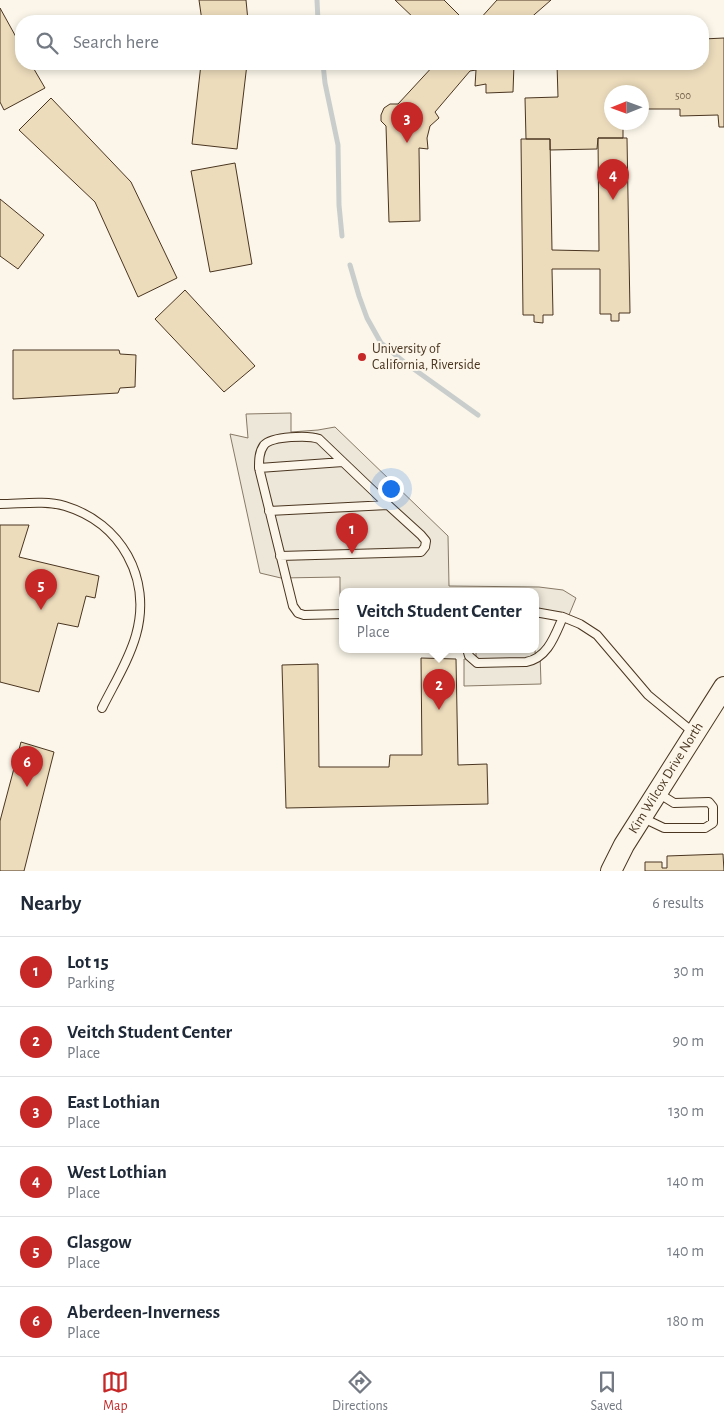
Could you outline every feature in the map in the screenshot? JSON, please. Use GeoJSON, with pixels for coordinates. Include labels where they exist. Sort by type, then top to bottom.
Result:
{"type":"FeatureCollection","features":[{"type":"Feature","properties":{"kind":"street","name":"Kim Wilcox Drive North"},"geometry":{"type":"LineString","coordinates":[[611,871],[624,844],[724,687]]}},
{"type":"Feature","properties":{"kind":"lane"},"geometry":{"type":"LineString","coordinates":[[280,556],[421,552],[426,541],[343,462],[312,436],[269,441],[259,454],[259,468],[280,556],[293,606],[298,613],[304,615],[339,614]]}},
{"type":"Feature","properties":{"kind":"lane"},"geometry":{"type":"LineString","coordinates":[[259,468],[343,462]]}},
{"type":"Feature","properties":{"kind":"lane"},"geometry":{"type":"LineString","coordinates":[[0,504],[64,506],[92,518],[107,528],[118,540],[136,574],[141,597],[136,636],[102,708]]}},
{"type":"Feature","properties":{"kind":"lane"},"geometry":{"type":"LineString","coordinates":[[269,511],[388,505]]}},
{"type":"Feature","properties":{"kind":"lane"},"geometry":{"type":"LineString","coordinates":[[539,613],[563,617],[588,628],[597,635],[648,695],[694,733]]}},
{"type":"Feature","properties":{"kind":"lane"},"geometry":{"type":"LineString","coordinates":[[468,653],[477,663],[534,661],[540,658],[552,642],[563,617]]}},
{"type":"Feature","properties":{"kind":"lane"},"geometry":{"type":"LineString","coordinates":[[641,817],[664,828],[705,828],[713,823],[713,807],[709,802],[674,803],[657,792]]}},
{"type":"Feature","properties":{"kind":"shaded area"},"geometry":{"type":"Polygon","coordinates":[[[291,413],[291,432],[335,427],[448,536],[449,586],[539,587],[563,590],[576,598],[569,615],[539,609],[539,588],[340,588],[340,577],[281,578],[260,573],[230,434],[248,438],[246,414],[291,413]]]}},
{"type":"Feature","properties":{"kind":"shaded area"},"geometry":{"type":"Polygon","coordinates":[[[476,653],[540,653],[541,684],[464,686],[464,659],[476,659],[476,653]]]}},
{"type":"Feature","properties":{"kind":"building"},"geometry":{"type":"Polygon","coordinates":[[[199,0],[246,0],[247,15],[201,15],[199,0]]]}},
{"type":"Feature","properties":{"kind":"building"},"geometry":{"type":"Polygon","coordinates":[[[395,0],[444,0],[459,15],[411,15],[395,0]]]}},
{"type":"Feature","properties":{"kind":"building"},"geometry":{"type":"Polygon","coordinates":[[[497,0],[551,0],[534,15],[484,15],[497,0]]]}},
{"type":"Feature","properties":{"kind":"building"},"geometry":{"type":"Polygon","coordinates":[[[0,8],[15,35],[15,70],[34,70],[45,88],[4,110],[0,102],[0,8]]]}},
{"type":"Feature","properties":{"kind":"building"},"geometry":{"type":"Polygon","coordinates":[[[724,38],[724,127],[719,127],[718,115],[680,116],[680,109],[649,109],[649,85],[604,85],[604,130],[623,130],[623,138],[598,138],[597,149],[550,150],[550,139],[526,139],[525,98],[558,97],[557,70],[709,70],[709,39],[724,38]]]}},
{"type":"Feature","properties":{"kind":"building"},"geometry":{"type":"Polygon","coordinates":[[[200,70],[246,70],[237,149],[192,144],[200,70]]]}},
{"type":"Feature","properties":{"kind":"building"},"geometry":{"type":"Polygon","coordinates":[[[429,70],[476,70],[470,71],[435,112],[439,118],[430,126],[427,138],[428,149],[419,148],[420,221],[389,222],[386,126],[381,121],[381,115],[384,108],[390,104],[398,104],[429,70]]]}},
{"type":"Feature","properties":{"kind":"building"},"geometry":{"type":"Polygon","coordinates":[[[476,70],[514,70],[513,92],[486,93],[486,84],[475,86],[476,70]]]}},
{"type":"Feature","properties":{"kind":"building"},"geometry":{"type":"Polygon","coordinates":[[[51,98],[131,182],[177,278],[138,297],[95,202],[19,130],[51,98]]]}},
{"type":"Feature","properties":{"kind":"building"},"geometry":{"type":"Polygon","coordinates":[[[598,138],[627,138],[630,313],[619,313],[619,321],[611,321],[611,314],[600,314],[600,269],[552,269],[553,315],[543,315],[543,323],[534,322],[534,315],[523,315],[521,139],[550,139],[552,250],[599,251],[598,138]]]}},
{"type":"Feature","properties":{"kind":"building"},"geometry":{"type":"Polygon","coordinates":[[[235,163],[252,264],[210,272],[191,171],[235,163]]]}},
{"type":"Feature","properties":{"kind":"building"},"geometry":{"type":"Polygon","coordinates":[[[0,199],[44,235],[18,269],[0,256],[0,199]]]}},
{"type":"Feature","properties":{"kind":"building"},"geometry":{"type":"Polygon","coordinates":[[[185,290],[255,366],[224,392],[155,319],[185,290]]]}},
{"type":"Feature","properties":{"kind":"building"},"geometry":{"type":"Polygon","coordinates":[[[13,350],[119,350],[120,354],[136,355],[135,387],[120,388],[118,393],[13,399],[13,350]]]}},
{"type":"Feature","properties":{"kind":"building"},"geometry":{"type":"Polygon","coordinates":[[[0,525],[29,525],[19,557],[99,576],[95,598],[86,596],[78,627],[58,623],[39,692],[0,682],[0,525]]]}},
{"type":"Feature","properties":{"kind":"building"},"geometry":{"type":"Polygon","coordinates":[[[421,658],[456,659],[458,765],[487,764],[488,804],[286,808],[282,665],[318,664],[319,767],[389,767],[390,755],[422,755],[421,658]]]}},
{"type":"Feature","properties":{"kind":"building"},"geometry":{"type":"Polygon","coordinates":[[[21,742],[54,752],[24,871],[0,871],[0,821],[21,742]]]}},
{"type":"Feature","properties":{"kind":"building"},"geometry":{"type":"Polygon","coordinates":[[[723,854],[724,871],[645,871],[645,862],[662,862],[662,868],[667,868],[667,856],[723,854]]]}},
{"type":"Feature","properties":{"kind":"waterway"},"geometry":{"type":"LineString","coordinates":[[317,0],[318,15]]}},
{"type":"Feature","properties":{"kind":"waterway"},"geometry":{"type":"LineString","coordinates":[[324,70],[338,145],[339,205],[342,236]]}},
{"type":"Feature","properties":{"kind":"waterway"},"geometry":{"type":"LineString","coordinates":[[350,265],[367,318],[381,343],[404,362],[478,415]]}},
{"type":"Feature","properties":{"kind":"place","name":"East Lothian"},"geometry":{"type":"Point","coordinates":[407,143]}},
{"type":"Feature","properties":{"kind":"place","name":"West Lothian"},"geometry":{"type":"Point","coordinates":[613,200]}},
{"type":"Feature","properties":{"kind":"place","name":"University of California, Riverside"},"geometry":{"type":"Point","coordinates":[362,357]}},
{"type":"Feature","properties":{"kind":"place","name":"Lot 15"},"geometry":{"type":"Point","coordinates":[352,554]}},
{"type":"Feature","properties":{"kind":"place","name":"Glasgow"},"geometry":{"type":"Point","coordinates":[41,610]}},
{"type":"Feature","properties":{"kind":"place","name":"Veitch Student Center"},"geometry":{"type":"Point","coordinates":[439,710]}},
{"type":"Feature","properties":{"kind":"place","name":"Aberdeen-Inverness"},"geometry":{"type":"Point","coordinates":[27,787]}}]}
